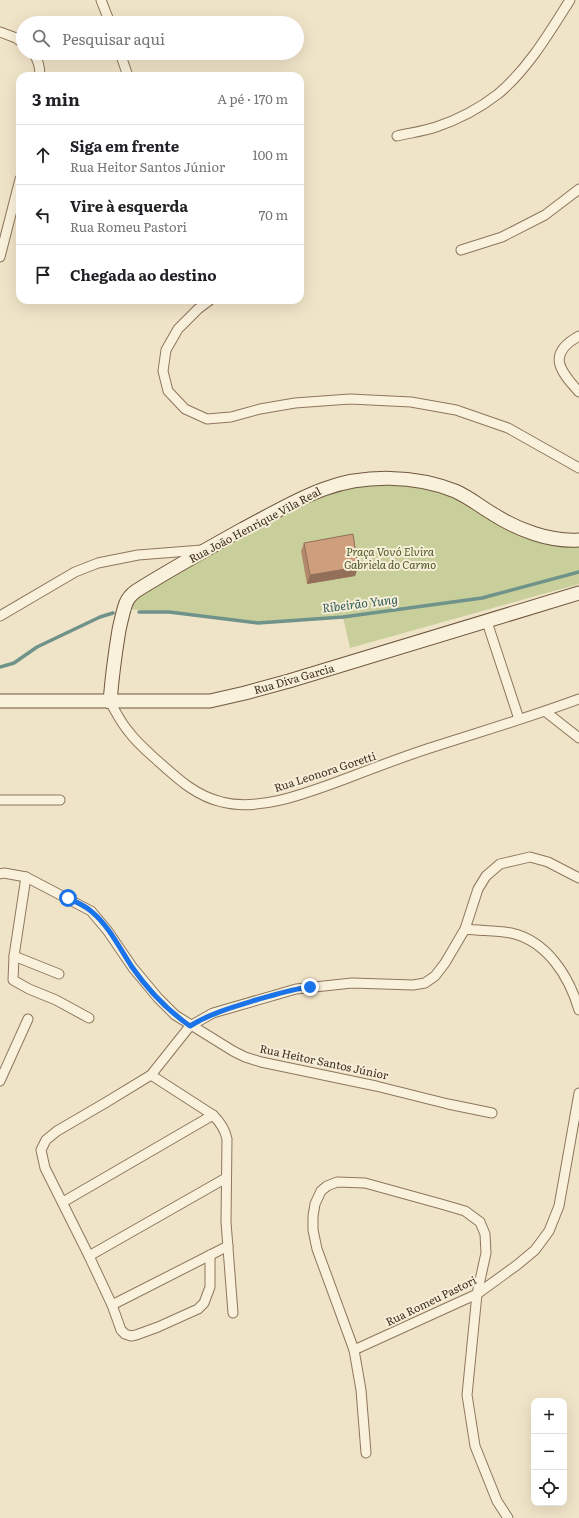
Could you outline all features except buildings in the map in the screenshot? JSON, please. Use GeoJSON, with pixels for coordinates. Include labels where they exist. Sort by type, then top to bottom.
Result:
{"type":"FeatureCollection","features":[{"type":"Feature","properties":{"kind":"street"},"geometry":{"type":"LineString","coordinates":[[100,0],[107,16]]}},
{"type":"Feature","properties":{"kind":"street"},"geometry":{"type":"LineString","coordinates":[[397,136],[436,127],[468,113],[497,94],[524,66],[570,0]]}},
{"type":"Feature","properties":{"kind":"street"},"geometry":{"type":"LineString","coordinates":[[0,32],[16,38]]}},
{"type":"Feature","properties":{"kind":"street"},"geometry":{"type":"LineString","coordinates":[[36,60],[39,72]]}},
{"type":"Feature","properties":{"kind":"street"},"geometry":{"type":"LineString","coordinates":[[122,60],[127,72]]}},
{"type":"Feature","properties":{"kind":"street"},"geometry":{"type":"LineString","coordinates":[[461,250],[502,237],[545,214],[579,189]]}},
{"type":"Feature","properties":{"kind":"street"},"geometry":{"type":"LineString","coordinates":[[0,257],[16,195]]}},
{"type":"Feature","properties":{"kind":"street"},"geometry":{"type":"LineString","coordinates":[[205,304],[178,329],[166,350],[163,371],[168,391],[184,409],[207,419],[231,417],[260,409],[295,403],[350,399],[411,402],[456,410],[508,428],[579,468]]}},
{"type":"Feature","properties":{"kind":"street"},"geometry":{"type":"LineString","coordinates":[[579,336],[565,346],[560,353],[559,362],[562,372],[579,392]]}},
{"type":"Feature","properties":{"kind":"street","name":"Rua João Henrique Vila Real"},"geometry":{"type":"LineString","coordinates":[[110,702],[112,672],[122,618],[126,602],[130,596],[140,588],[204,550],[302,498],[326,488],[356,481],[380,479],[413,480],[448,488],[462,494],[495,516],[541,536],[570,541],[579,540]]}},
{"type":"Feature","properties":{"kind":"street"},"geometry":{"type":"LineString","coordinates":[[0,616],[75,572],[98,563],[138,555],[204,550]]}},
{"type":"Feature","properties":{"kind":"street","name":"Rua Diva Garcia"},"geometry":{"type":"LineString","coordinates":[[0,701],[210,701],[245,694],[579,593]]}},
{"type":"Feature","properties":{"kind":"street"},"geometry":{"type":"LineString","coordinates":[[487,622],[519,719]]}},
{"type":"Feature","properties":{"kind":"street","name":"Rua Leonora Goretti"},"geometry":{"type":"LineString","coordinates":[[110,702],[130,734],[186,786],[203,796],[223,803],[246,804],[271,803],[579,700]]}},
{"type":"Feature","properties":{"kind":"street"},"geometry":{"type":"LineString","coordinates":[[546,712],[579,738]]}},
{"type":"Feature","properties":{"kind":"street"},"geometry":{"type":"LineString","coordinates":[[0,800],[60,800]]}},
{"type":"Feature","properties":{"kind":"street"},"geometry":{"type":"LineString","coordinates":[[210,1255],[210,1286],[204,1303],[198,1309],[158,1327],[130,1336],[125,1334],[121,1330],[112,1305],[45,1168],[41,1150],[46,1140],[57,1131],[151,1075],[190,1026],[213,1013],[296,989],[352,983],[425,984],[435,976],[445,963],[465,930],[478,889],[486,876],[500,864],[530,856],[548,862],[579,878]]}},
{"type":"Feature","properties":{"kind":"street","name":"Rua Heitor Santos Júnior"},"geometry":{"type":"LineString","coordinates":[[0,874],[4,873],[26,877],[91,911],[107,930],[133,968],[158,998],[175,1015],[190,1026],[245,1057],[261,1062],[376,1086],[448,1104],[492,1113]]}},
{"type":"Feature","properties":{"kind":"street"},"geometry":{"type":"LineString","coordinates":[[26,877],[14,956],[13,980],[16,983],[56,1000],[89,1018]]}},
{"type":"Feature","properties":{"kind":"street"},"geometry":{"type":"LineString","coordinates":[[465,930],[496,930],[513,933],[531,942],[550,955],[563,972],[579,1010]]}},
{"type":"Feature","properties":{"kind":"street"},"geometry":{"type":"LineString","coordinates":[[14,956],[59,974]]}},
{"type":"Feature","properties":{"kind":"street"},"geometry":{"type":"LineString","coordinates":[[0,1081],[28,1019]]}},
{"type":"Feature","properties":{"kind":"street"},"geometry":{"type":"LineString","coordinates":[[151,1075],[213,1115],[223,1127],[227,1139],[226,1222],[233,1313]]}},
{"type":"Feature","properties":{"kind":"street","name":"Rua Romeu Pastori"},"geometry":{"type":"LineString","coordinates":[[354,1350],[477,1294],[517,1266],[535,1250],[549,1231],[559,1206],[579,1093]]}},
{"type":"Feature","properties":{"kind":"street"},"geometry":{"type":"LineString","coordinates":[[62,1202],[213,1115]]}},
{"type":"Feature","properties":{"kind":"street"},"geometry":{"type":"LineString","coordinates":[[89,1256],[226,1178]]}},
{"type":"Feature","properties":{"kind":"street"},"geometry":{"type":"LineString","coordinates":[[366,1453],[361,1390],[354,1350],[317,1249],[313,1230],[315,1204],[321,1191],[337,1182],[365,1183],[465,1211],[480,1222],[485,1234],[486,1253],[477,1294],[467,1395],[475,1446],[497,1501],[508,1518]]}},
{"type":"Feature","properties":{"kind":"street"},"geometry":{"type":"LineString","coordinates":[[112,1305],[228,1246]]}},
{"type":"Feature","properties":{"kind":"green space","name":"Praça Vovó Elvira Gabriela do Carmo"},"geometry":{"type":"Polygon","coordinates":[[[413,482],[446,492],[506,526],[579,536],[579,584],[350,648],[343,617],[258,623],[169,612],[127,609],[137,596],[304,500],[351,485],[413,482]]]}},
{"type":"Feature","properties":{"kind":"waterway","name":"Ribeirão Yung"},"geometry":{"type":"LineString","coordinates":[[139,612],[169,612],[258,623],[343,617],[482,598],[579,572]]}},
{"type":"Feature","properties":{"kind":"waterway","name":"Ribeirão Yung"},"geometry":{"type":"LineString","coordinates":[[0,667],[14,663],[37,647],[100,617],[113,613]]}},
{"type":"Feature","properties":{"kind":"route"},"geometry":{"type":"LineString","coordinates":[[68,898],[91,911],[99,918],[133,968],[158,998],[175,1015],[190,1026],[213,1013],[296,989],[310,987]]}}]}
